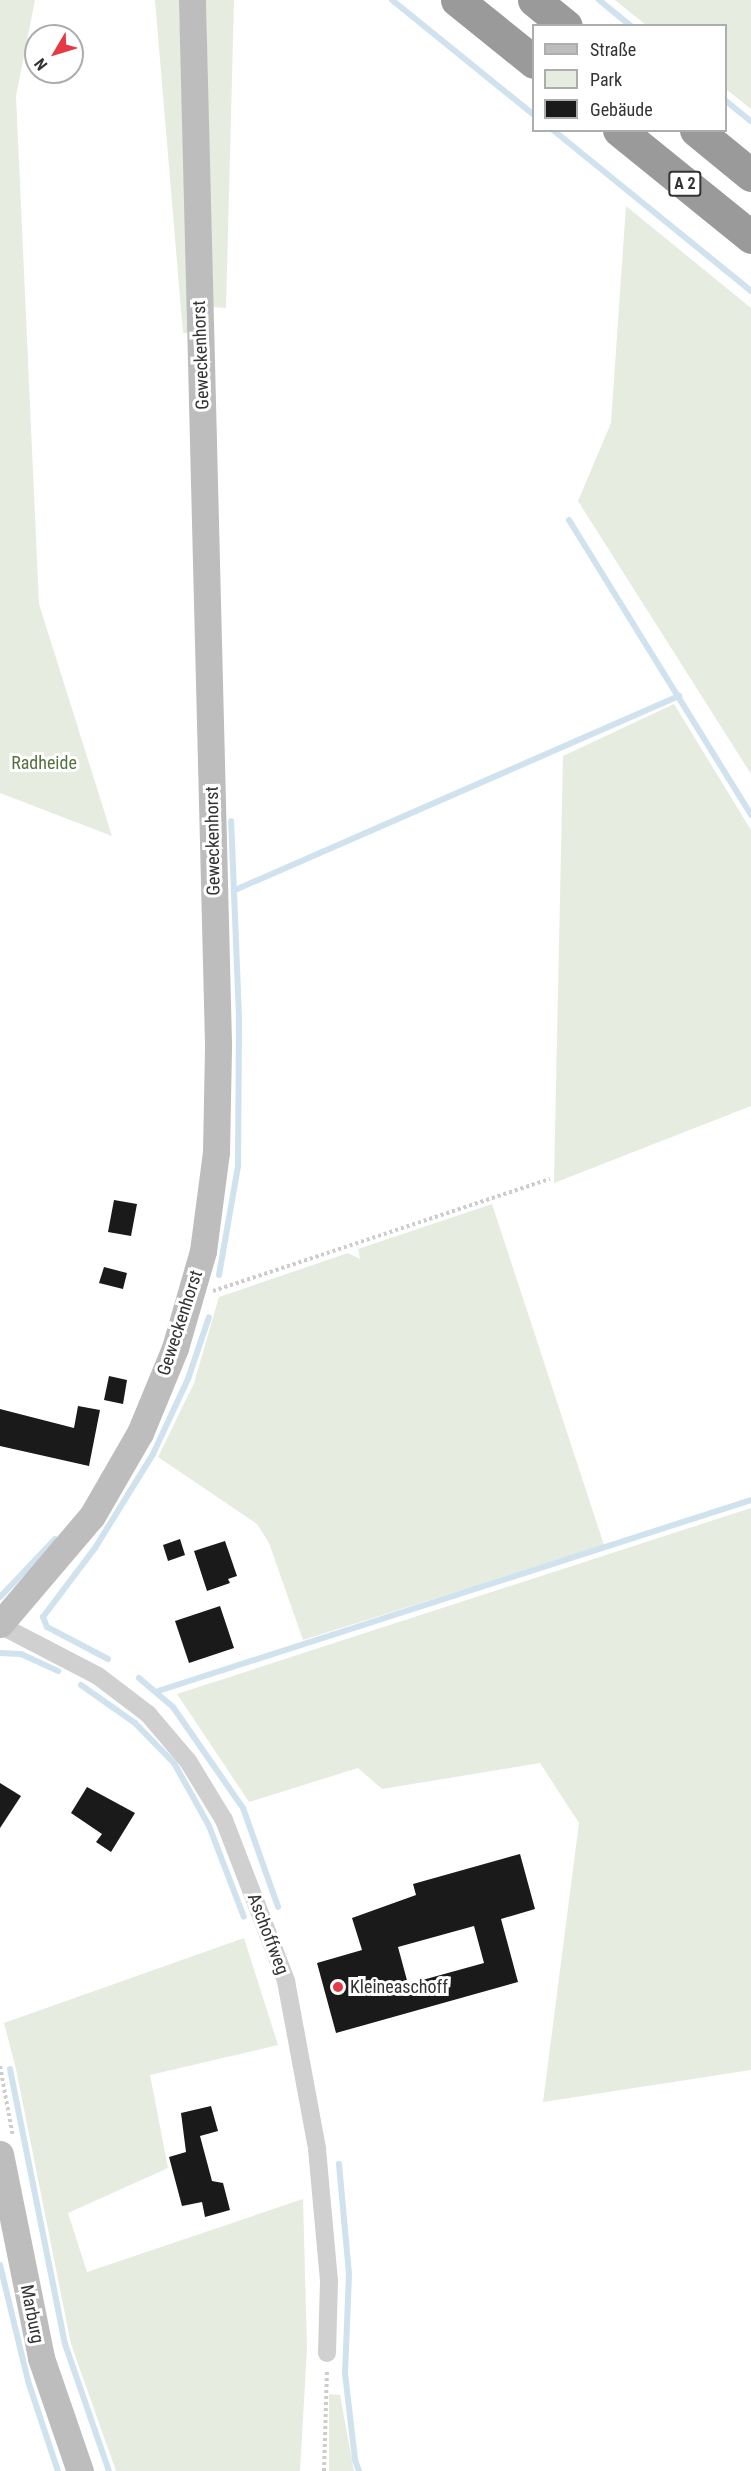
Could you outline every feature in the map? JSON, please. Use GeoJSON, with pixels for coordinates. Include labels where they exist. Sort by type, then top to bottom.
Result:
{"type":"FeatureCollection","features":[{"type":"Feature","properties":{"kind":"highway"},"geometry":{"type":"LineString","coordinates":[[457,0],[532,60]]}},
{"type":"Feature","properties":{"kind":"highway"},"geometry":{"type":"LineString","coordinates":[[534,0],[564,24]]}},
{"type":"Feature","properties":{"kind":"highway","name":"A 2"},"geometry":{"type":"LineString","coordinates":[[621,132],[751,237]]}},
{"type":"Feature","properties":{"kind":"highway","name":"A 2"},"geometry":{"type":"LineString","coordinates":[[698,132],[751,175]]}},
{"type":"Feature","properties":{"kind":"street","name":"Geweckenhorst"},"geometry":{"type":"LineString","coordinates":[[0,1624],[92,1516],[140,1432],[175,1348],[203,1251],[216,1152],[218,1043],[192,0]]}},
{"type":"Feature","properties":{"kind":"street","name":"Aschoffweg"},"geometry":{"type":"LineString","coordinates":[[0,1624],[99,1676],[148,1713],[188,1761],[224,1820],[286,1980],[317,2149],[328,2281],[327,2353]]}},
{"type":"Feature","properties":{"kind":"street","name":"Marburg"},"geometry":{"type":"LineString","coordinates":[[0,2154],[41,2358],[80,2471]]}},
{"type":"Feature","properties":{"kind":"path"},"geometry":{"type":"LineString","coordinates":[[192,1286],[217,1291],[550,1179]]}},
{"type":"Feature","properties":{"kind":"path"},"geometry":{"type":"LineString","coordinates":[[324,2471],[327,2353]]}},
{"type":"Feature","properties":{"kind":"green space","name":"Radheide"},"geometry":{"type":"Polygon","coordinates":[[[0,0],[35,0],[30,24],[24,24],[24,56],[16,96],[39,604],[112,836],[0,793],[0,0]]]}},
{"type":"Feature","properties":{"kind":"green space"},"geometry":{"type":"Polygon","coordinates":[[[155,0],[179,0],[189,333],[183,333],[155,0]]]}},
{"type":"Feature","properties":{"kind":"green space"},"geometry":{"type":"Polygon","coordinates":[[[206,0],[234,0],[226,308],[212,307],[206,0]]]}},
{"type":"Feature","properties":{"kind":"green space"},"geometry":{"type":"Polygon","coordinates":[[[615,0],[751,0],[751,109],[727,90],[727,24],[645,24],[615,0]]]}},
{"type":"Feature","properties":{"kind":"green space"},"geometry":{"type":"Polygon","coordinates":[[[626,206],[751,308],[751,774],[578,501],[611,423],[626,206]]]}},
{"type":"Feature","properties":{"kind":"green space"},"geometry":{"type":"Polygon","coordinates":[[[674,704],[751,830],[751,1106],[554,1183],[563,756],[674,704]]]}},
{"type":"Feature","properties":{"kind":"green space"},"geometry":{"type":"Polygon","coordinates":[[[492,1204],[604,1545],[303,1640],[269,1543],[257,1524],[158,1457],[194,1383],[219,1297],[348,1253],[360,1259],[358,1249],[492,1204]]]}},
{"type":"Feature","properties":{"kind":"green space"},"geometry":{"type":"Polygon","coordinates":[[[751,1508],[751,2070],[543,2102],[579,1823],[540,1763],[382,1789],[358,1768],[249,1802],[177,1694],[751,1508]]]}},
{"type":"Feature","properties":{"kind":"green space"},"geometry":{"type":"Polygon","coordinates":[[[244,1938],[278,2045],[150,2075],[168,2168],[68,2213],[87,2272],[303,2199],[307,2348],[300,2471],[116,2471],[71,2344],[16,2069],[4,2023],[244,1938]]]}},
{"type":"Feature","properties":{"kind":"green space"},"geometry":{"type":"Polygon","coordinates":[[[329,2394],[340,2395],[354,2471],[329,2471],[329,2394]]]}},
{"type":"Feature","properties":{"kind":"building"},"geometry":{"type":"Polygon","coordinates":[[[114,1200],[137,1204],[131,1236],[108,1232],[114,1200]]]}},
{"type":"Feature","properties":{"kind":"building"},"geometry":{"type":"Polygon","coordinates":[[[104,1267],[127,1273],[123,1289],[99,1283],[104,1267]]]}},
{"type":"Feature","properties":{"kind":"building"},"geometry":{"type":"Polygon","coordinates":[[[109,1376],[127,1380],[123,1404],[104,1400],[109,1376]]]}},
{"type":"Feature","properties":{"kind":"building"},"geometry":{"type":"Polygon","coordinates":[[[78,1406],[100,1410],[89,1466],[0,1446],[0,1409],[74,1428],[78,1406]]]}},
{"type":"Feature","properties":{"kind":"building"},"geometry":{"type":"Polygon","coordinates":[[[180,1539],[185,1555],[168,1561],[163,1545],[180,1539]]]}},
{"type":"Feature","properties":{"kind":"building"},"geometry":{"type":"Polygon","coordinates":[[[225,1541],[237,1576],[228,1579],[230,1583],[207,1591],[194,1551],[225,1541]]]}},
{"type":"Feature","properties":{"kind":"building"},"geometry":{"type":"Polygon","coordinates":[[[220,1606],[234,1648],[189,1663],[175,1621],[220,1606]]]}},
{"type":"Feature","properties":{"kind":"building"},"geometry":{"type":"Polygon","coordinates":[[[0,1783],[21,1796],[0,1828],[0,1783]]]}},
{"type":"Feature","properties":{"kind":"building"},"geometry":{"type":"Polygon","coordinates":[[[87,1787],[135,1813],[111,1852],[96,1842],[102,1834],[71,1813],[87,1787]]]}},
{"type":"Feature","properties":{"kind":"building"},"geometry":{"type":"Polygon","coordinates":[[[520,1854],[535,1909],[501,1919],[518,1982],[336,2033],[317,1963],[362,1950],[352,1918],[416,1895],[413,1884],[520,1854]],[[474,1926],[398,1947],[408,1984],[484,1963],[474,1926]]]}},
{"type":"Feature","properties":{"kind":"building"},"geometry":{"type":"Polygon","coordinates":[[[211,2106],[218,2131],[200,2136],[212,2181],[223,2183],[230,2210],[205,2217],[202,2202],[182,2206],[169,2157],[186,2152],[181,2113],[211,2106]]]}},
{"type":"Feature","properties":{"kind":"waterway"},"geometry":{"type":"LineString","coordinates":[[392,0],[532,113]]}},
{"type":"Feature","properties":{"kind":"waterway"},"geometry":{"type":"LineString","coordinates":[[599,0],[629,24]]}},
{"type":"Feature","properties":{"kind":"waterway"},"geometry":{"type":"LineString","coordinates":[[727,102],[751,121]]}},
{"type":"Feature","properties":{"kind":"waterway"},"geometry":{"type":"LineString","coordinates":[[555,132],[751,291]]}},
{"type":"Feature","properties":{"kind":"waterway"},"geometry":{"type":"LineString","coordinates":[[569,520],[751,815]]}},
{"type":"Feature","properties":{"kind":"waterway"},"geometry":{"type":"LineString","coordinates":[[235,890],[679,696]]}},
{"type":"Feature","properties":{"kind":"waterway"},"geometry":{"type":"LineString","coordinates":[[219,1275],[238,1166],[239,1017],[231,821]]}},
{"type":"Feature","properties":{"kind":"waterway"},"geometry":{"type":"LineString","coordinates":[[108,1659],[47,1627],[43,1617],[95,1548],[153,1454],[188,1379],[209,1317]]}},
{"type":"Feature","properties":{"kind":"waterway"},"geometry":{"type":"LineString","coordinates":[[158,1691],[751,1500]]}},
{"type":"Feature","properties":{"kind":"waterway"},"geometry":{"type":"LineString","coordinates":[[0,1597],[55,1539]]}},
{"type":"Feature","properties":{"kind":"waterway"},"geometry":{"type":"LineString","coordinates":[[0,1653],[21,1654],[58,1671]]}},
{"type":"Feature","properties":{"kind":"waterway"},"geometry":{"type":"LineString","coordinates":[[139,1678],[173,1707],[243,1808],[278,1907]]}},
{"type":"Feature","properties":{"kind":"waterway"},"geometry":{"type":"LineString","coordinates":[[81,1685],[135,1723],[174,1763],[209,1826],[244,1917]]}},
{"type":"Feature","properties":{"kind":"waterway"},"geometry":{"type":"LineString","coordinates":[[10,2069],[65,2344],[109,2471]]}},
{"type":"Feature","properties":{"kind":"waterway"},"geometry":{"type":"LineString","coordinates":[[339,2164],[349,2274],[345,2373],[355,2460],[359,2471]]}},
{"type":"Feature","properties":{"kind":"waterway"},"geometry":{"type":"LineString","coordinates":[[0,2265],[28,2381],[58,2471]]}},
{"type":"Feature","properties":{"kind":"place","name":"Kleineaschoff"},"geometry":{"type":"Point","coordinates":[338,1987]}}]}
